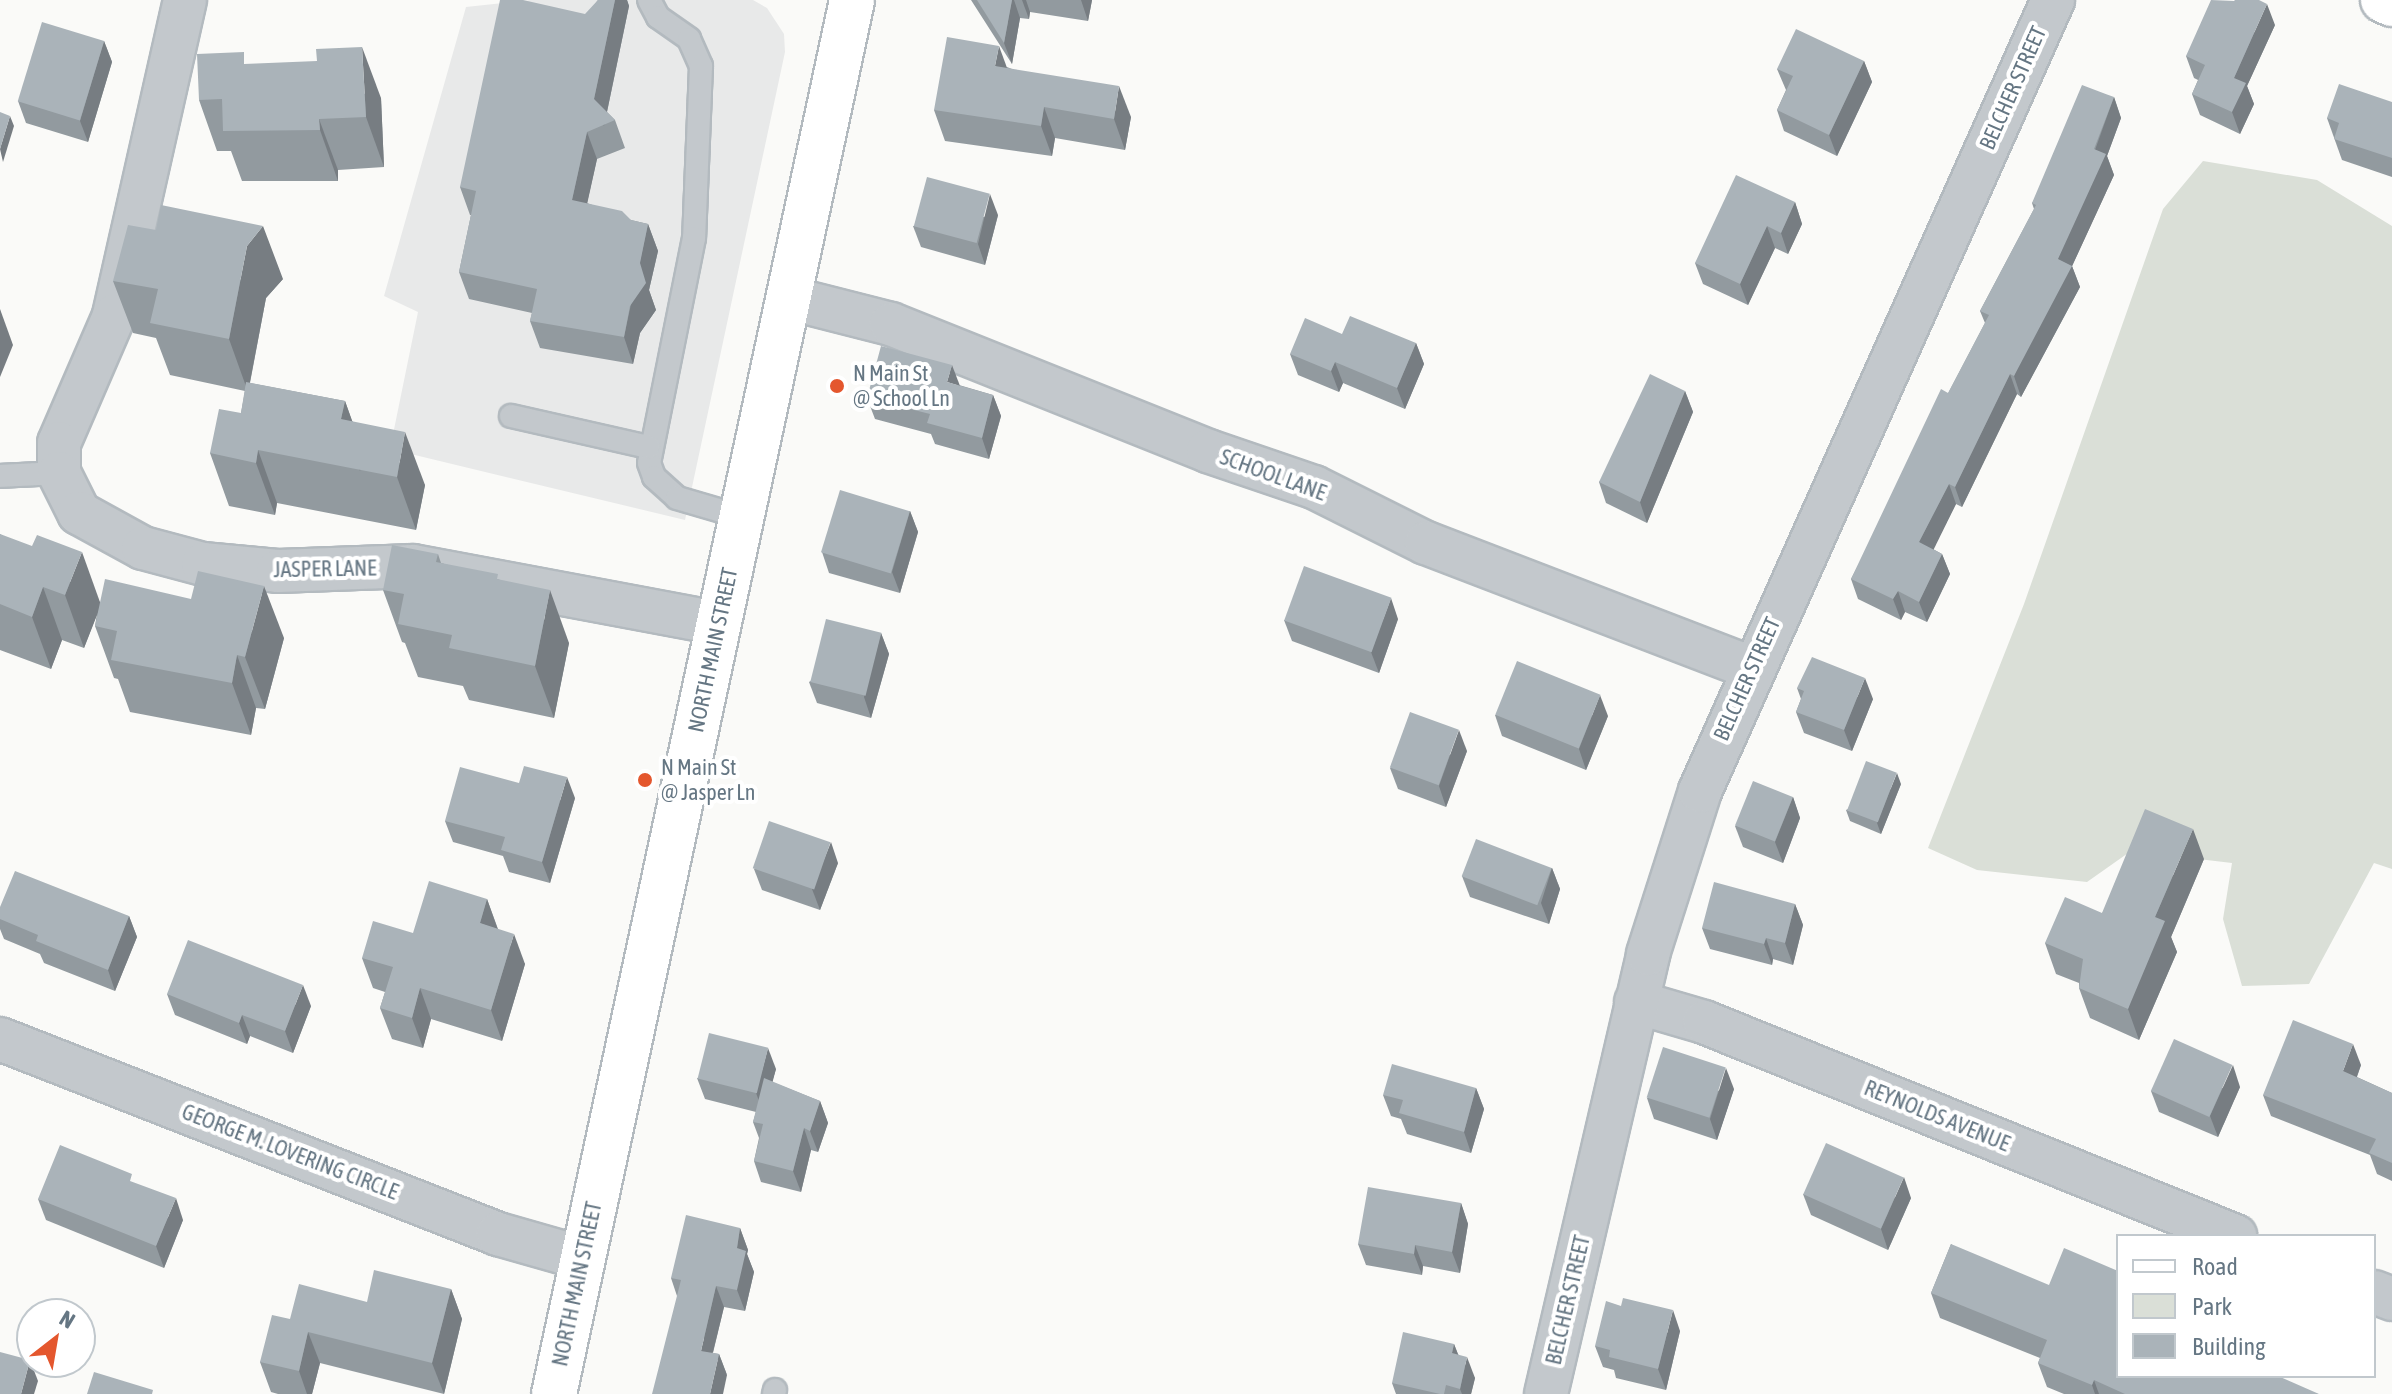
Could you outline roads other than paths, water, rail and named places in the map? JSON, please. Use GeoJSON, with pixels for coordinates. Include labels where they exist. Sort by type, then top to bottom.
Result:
{"type":"FeatureCollection","features":[{"type":"Feature","properties":{"kind":"main road","name":"NORTH MAIN STREET"},"geometry":{"type":"LineString","coordinates":[[554,1394],[852,0]]}},
{"type":"Feature","properties":{"kind":"main road"},"geometry":{"type":"LineString","coordinates":[[2383,0],[2392,4]]}},
{"type":"Feature","properties":{"kind":"street","name":"JASPER LANE"},"geometry":{"type":"LineString","coordinates":[[185,0],[114,316],[61,431],[59,473],[70,503],[87,520],[169,557],[278,571],[413,566],[719,623]]}},
{"type":"Feature","properties":{"kind":"street","name":"BELCHER STREET"},"geometry":{"type":"LineString","coordinates":[[1546,1394],[1636,1002],[1684,836],[1751,668],[2053,0]]}},
{"type":"Feature","properties":{"kind":"street","name":"SCHOOL LANE"},"geometry":{"type":"LineString","coordinates":[[789,298],[881,320],[1208,451],[1314,487],[1426,543],[1751,668]]}},
{"type":"Feature","properties":{"kind":"street","name":"REYNOLDS AVENUE"},"geometry":{"type":"LineString","coordinates":[[1636,1002],[1704,1022],[2230,1234]]}},
{"type":"Feature","properties":{"kind":"street","name":"GEORGE M. LOVERING CIRCLE"},"geometry":{"type":"LineString","coordinates":[[0,1039],[498,1234],[582,1258]]}},
{"type":"Feature","properties":{"kind":"lane"},"geometry":{"type":"LineString","coordinates":[[649,0],[658,17],[689,39],[701,66],[694,238],[649,447],[654,477],[677,498],[742,517]]}},
{"type":"Feature","properties":{"kind":"lane"},"geometry":{"type":"LineString","coordinates":[[511,416],[649,447]]}},
{"type":"Feature","properties":{"kind":"lane"},"geometry":{"type":"LineString","coordinates":[[0,476],[59,473]]}},
{"type":"Feature","properties":{"kind":"place","name":"N Main St @ School Ln"},"geometry":{"type":"Point","coordinates":[837,386]}},
{"type":"Feature","properties":{"kind":"place","name":"N Main St @ Jasper Ln"},"geometry":{"type":"Point","coordinates":[645,780]}}]}
